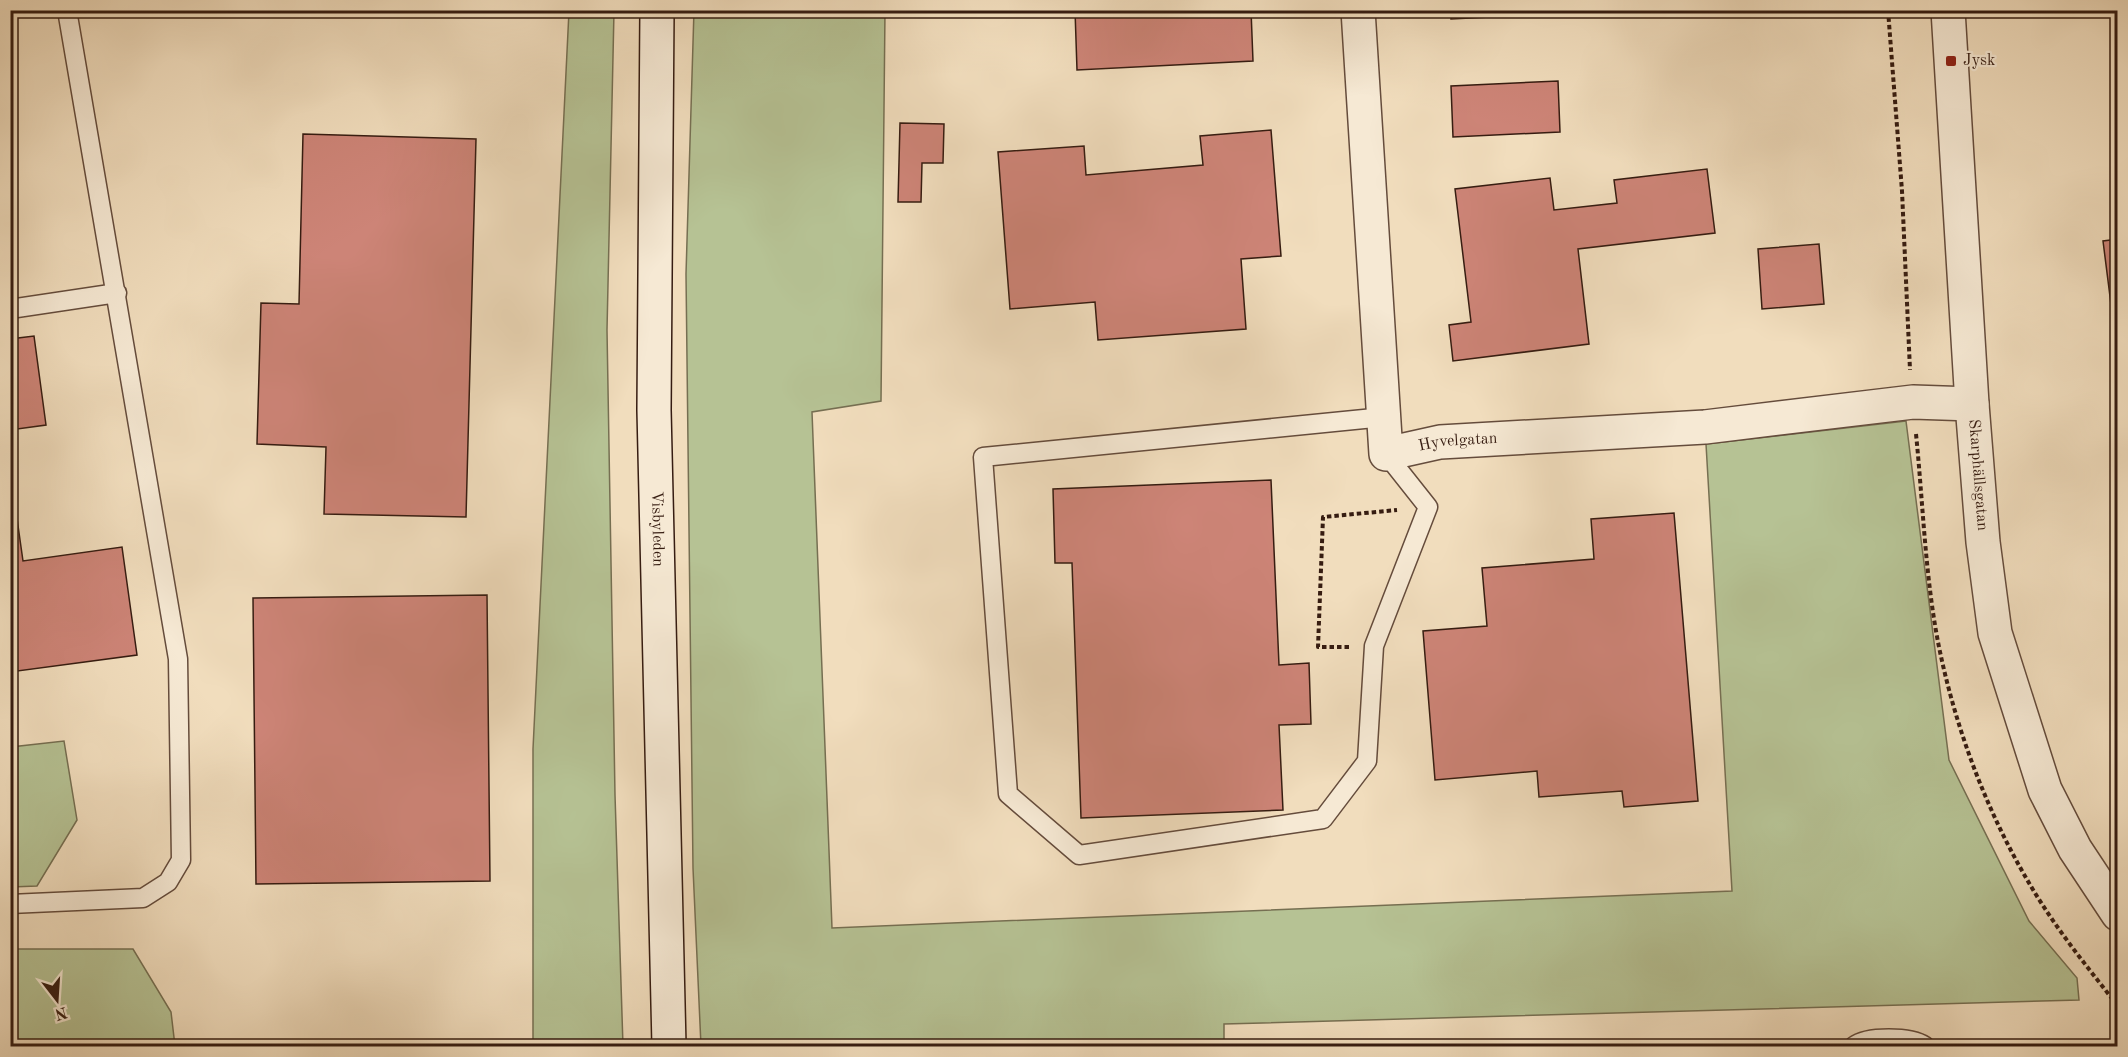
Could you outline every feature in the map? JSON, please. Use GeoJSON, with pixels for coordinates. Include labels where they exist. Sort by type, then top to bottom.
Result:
{"type":"FeatureCollection","features":[{"type":"Feature","properties":{"kind":"street","name":"Visbyleden"},"geometry":{"type":"LineString","coordinates":[[657,10],[654,410],[669,1047]]}},
{"type":"Feature","properties":{"kind":"street"},"geometry":{"type":"LineString","coordinates":[[1358,10],[1386,454]]}},
{"type":"Feature","properties":{"kind":"street","name":"Skarphällsgatan"},"geometry":{"type":"LineString","coordinates":[[1948,10],[1972,404],[1983,542],[1995,633],[2045,790],[2075,849],[2118,914]]}},
{"type":"Feature","properties":{"kind":"street","name":"Hyvelgatan"},"geometry":{"type":"LineString","coordinates":[[1386,454],[1440,442],[1694,428],[1912,402],[1972,404]]}},
{"type":"Feature","properties":{"kind":"lane"},"geometry":{"type":"LineString","coordinates":[[10,904],[143,898],[168,882],[181,860],[178,659],[67,10]]}},
{"type":"Feature","properties":{"kind":"lane"},"geometry":{"type":"LineString","coordinates":[[10,309],[117,293]]}},
{"type":"Feature","properties":{"kind":"lane"},"geometry":{"type":"LineString","coordinates":[[1384,417],[983,457],[1008,794],[1079,855],[1323,819],[1367,761],[1374,646],[1428,507],[1386,454]]}},
{"type":"Feature","properties":{"kind":"lane"},"geometry":{"type":"LineString","coordinates":[[1854,1047],[1863,1040],[1916,1040],[1924,1047]]}},
{"type":"Feature","properties":{"kind":"path"},"geometry":{"type":"LineString","coordinates":[[1374,646],[1318,647],[1323,517],[1428,507]]}},
{"type":"Feature","properties":{"kind":"green space"},"geometry":{"type":"Polygon","coordinates":[[[694,10],[885,11],[881,401],[812,412],[832,928],[1732,891],[1706,444],[1906,421],[1949,760],[2029,921],[2077,978],[2079,1000],[1224,1024],[1224,1046],[701,1046],[693,868],[686,274],[694,10]]]}},
{"type":"Feature","properties":{"kind":"green space"},"geometry":{"type":"Polygon","coordinates":[[[569,11],[614,11],[607,330],[615,795],[623,1046],[533,1046],[533,749],[569,11]]]}},
{"type":"Feature","properties":{"kind":"green space"},"geometry":{"type":"Polygon","coordinates":[[[64,741],[77,820],[37,886],[11,887],[11,747],[64,741]]]}},
{"type":"Feature","properties":{"kind":"green space"},"geometry":{"type":"Polygon","coordinates":[[[11,949],[133,949],[171,1012],[175,1046],[11,1046],[11,949]]]}},
{"type":"Feature","properties":{"kind":"building"},"geometry":{"type":"Polygon","coordinates":[[[1075,10],[1251,10],[1253,61],[1077,70],[1075,10]]]}},
{"type":"Feature","properties":{"kind":"building"},"geometry":{"type":"Polygon","coordinates":[[[1451,10],[1572,10],[1572,13],[1451,19],[1451,10]]]}},
{"type":"Feature","properties":{"kind":"building"},"geometry":{"type":"Polygon","coordinates":[[[1558,81],[1560,132],[1453,137],[1451,86],[1558,81]]]}},
{"type":"Feature","properties":{"kind":"building"},"geometry":{"type":"Polygon","coordinates":[[[900,123],[944,124],[943,163],[922,163],[921,202],[898,202],[900,123]]]}},
{"type":"Feature","properties":{"kind":"building"},"geometry":{"type":"Polygon","coordinates":[[[1271,130],[1281,256],[1241,259],[1246,329],[1098,340],[1095,302],[1010,309],[998,152],[1084,146],[1086,175],[1203,165],[1200,136],[1271,130]]]}},
{"type":"Feature","properties":{"kind":"building"},"geometry":{"type":"Polygon","coordinates":[[[303,134],[476,139],[466,517],[324,514],[326,447],[257,444],[261,303],[299,304],[303,134]]]}},
{"type":"Feature","properties":{"kind":"building"},"geometry":{"type":"Polygon","coordinates":[[[1707,169],[1715,233],[1578,249],[1589,344],[1453,361],[1449,325],[1471,322],[1455,189],[1550,178],[1554,210],[1617,203],[1614,180],[1707,169]]]}},
{"type":"Feature","properties":{"kind":"building"},"geometry":{"type":"Polygon","coordinates":[[[10,210],[17,259],[10,259],[10,210]]]}},
{"type":"Feature","properties":{"kind":"building"},"geometry":{"type":"Polygon","coordinates":[[[2118,239],[2118,360],[2103,241],[2118,239]]]}},
{"type":"Feature","properties":{"kind":"building"},"geometry":{"type":"Polygon","coordinates":[[[1819,244],[1824,304],[1762,309],[1758,249],[1819,244]]]}},
{"type":"Feature","properties":{"kind":"building"},"geometry":{"type":"Polygon","coordinates":[[[34,336],[46,425],[10,430],[10,339],[34,336]]]}},
{"type":"Feature","properties":{"kind":"building"},"geometry":{"type":"Polygon","coordinates":[[[10,469],[23,561],[122,547],[137,655],[10,672],[10,469]]]}},
{"type":"Feature","properties":{"kind":"building"},"geometry":{"type":"Polygon","coordinates":[[[1271,480],[1279,665],[1309,663],[1311,724],[1279,725],[1283,810],[1081,818],[1072,563],[1055,563],[1053,489],[1271,480]]]}},
{"type":"Feature","properties":{"kind":"building"},"geometry":{"type":"Polygon","coordinates":[[[1674,513],[1698,801],[1624,807],[1622,791],[1539,797],[1537,771],[1435,780],[1423,631],[1487,626],[1482,568],[1594,559],[1591,519],[1674,513]]]}},
{"type":"Feature","properties":{"kind":"building"},"geometry":{"type":"Polygon","coordinates":[[[487,595],[490,881],[256,884],[253,598],[487,595]]]}},
{"type":"Feature","properties":{"kind":"place","name":"Jysk"},"geometry":{"type":"Point","coordinates":[1951,61]}}]}
